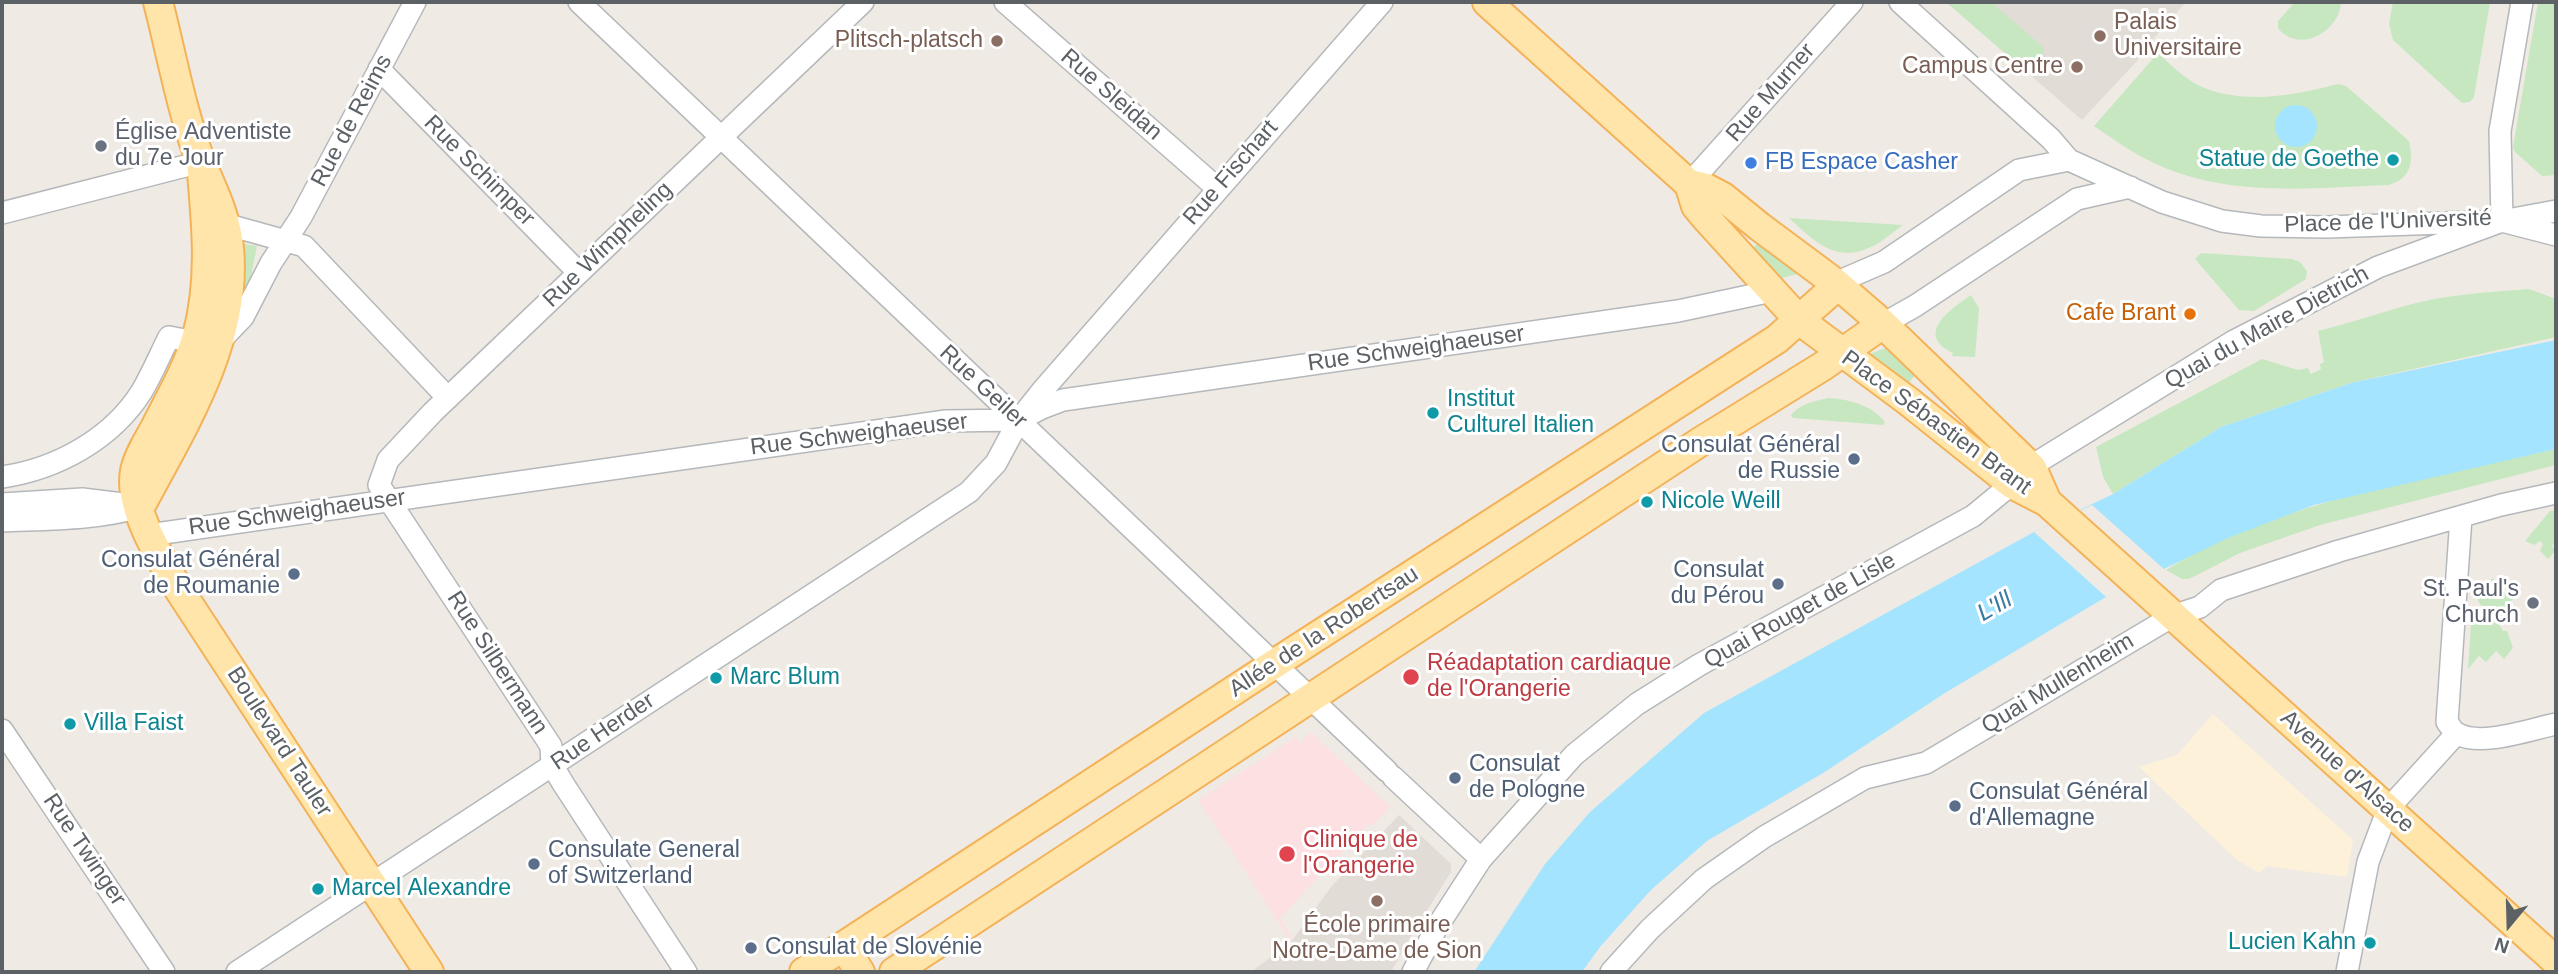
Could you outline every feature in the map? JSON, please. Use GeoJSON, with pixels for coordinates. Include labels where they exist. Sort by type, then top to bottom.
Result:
{"type":"FeatureCollection","features":[{"type":"Feature","properties":{"kind":"main road"},"geometry":{"type":"LineString","coordinates":[[140,507],[190,410],[207,342],[225,314],[230,269],[225,224],[218,197],[201,162],[158,2]]}},
{"type":"Feature","properties":{"kind":"main road"},"geometry":{"type":"LineString","coordinates":[[1487,2],[1689,184]]}},
{"type":"Feature","properties":{"kind":"main road"},"geometry":{"type":"LineString","coordinates":[[201,162],[208,263],[201,317],[207,342]]}},
{"type":"Feature","properties":{"kind":"main road","name":"Place Sébastien Brant"},"geometry":{"type":"LineString","coordinates":[[1689,184],[1706,188],[1723,197],[1838,285],[1883,324],[2056,510]]}},
{"type":"Feature","properties":{"kind":"main road","name":"Place Sébastien Brant"},"geometry":{"type":"LineString","coordinates":[[1689,184],[1696,206],[1799,320],[1908,401],[2022,476]]}},
{"type":"Feature","properties":{"kind":"main road"},"geometry":{"type":"LineString","coordinates":[[1772,291],[1838,285]]}},
{"type":"Feature","properties":{"kind":"main road","name":"Allée de la Robertsau"},"geometry":{"type":"LineString","coordinates":[[804,972],[1777,339],[1838,285]]}},
{"type":"Feature","properties":{"kind":"main road","name":"Allée de la Robertsau"},"geometry":{"type":"LineString","coordinates":[[894,972],[1700,442],[1823,366],[1883,324]]}},
{"type":"Feature","properties":{"kind":"main road","name":"Boulevard Tauler"},"geometry":{"type":"LineString","coordinates":[[140,507],[149,535],[178,588],[429,972]]}},
{"type":"Feature","properties":{"kind":"main road","name":"Avenue d'Alsace"},"geometry":{"type":"LineString","coordinates":[[2056,510],[2556,961]]}},
{"type":"Feature","properties":{"kind":"main road"},"geometry":{"type":"LineString","coordinates":[[844,947],[860,972]]}},
{"type":"Feature","properties":{"kind":"street","name":"Rue de Reims"},"geometry":{"type":"LineString","coordinates":[[207,342],[243,317],[271,263],[288,240],[415,2]]}},
{"type":"Feature","properties":{"kind":"street","name":"Rue Geiler"},"geometry":{"type":"LineString","coordinates":[[579,2],[1273,665],[1481,859]]}},
{"type":"Feature","properties":{"kind":"street","name":"Rue Wimpheling"},"geometry":{"type":"LineString","coordinates":[[388,500],[379,485],[388,460],[448,398],[863,2]]}},
{"type":"Feature","properties":{"kind":"street","name":"Rue Sleidan"},"geometry":{"type":"LineString","coordinates":[[1005,2],[1217,188]]}},
{"type":"Feature","properties":{"kind":"street","name":"Rue Fischart"},"geometry":{"type":"LineString","coordinates":[[1019,421],[1217,188],[1382,2]]}},
{"type":"Feature","properties":{"kind":"street","name":"Rue Murner"},"geometry":{"type":"LineString","coordinates":[[1689,184],[1852,2]]}},
{"type":"Feature","properties":{"kind":"street"},"geometry":{"type":"LineString","coordinates":[[1838,285],[1847,278],[1884,262],[2020,170],[2069,160],[2051,139],[1900,2]]}},
{"type":"Feature","properties":{"kind":"street","name":"Place de l'Université"},"geometry":{"type":"LineString","coordinates":[[2069,160],[2162,201],[2222,221],[2261,226],[2327,227],[2502,221],[2500,131],[2522,2]]}},
{"type":"Feature","properties":{"kind":"street","name":"Rue Schimper"},"geometry":{"type":"LineString","coordinates":[[379,69],[579,273]]}},
{"type":"Feature","properties":{"kind":"street"},"geometry":{"type":"LineString","coordinates":[[2,213],[201,162]]}},
{"type":"Feature","properties":{"kind":"street"},"geometry":{"type":"LineString","coordinates":[[1883,324],[1915,306],[2077,199],[2130,187]]}},
{"type":"Feature","properties":{"kind":"street","name":"Quai du Maire Dietrich"},"geometry":{"type":"LineString","coordinates":[[2022,476],[2234,341],[2378,267],[2502,221],[2556,211]]}},
{"type":"Feature","properties":{"kind":"street"},"geometry":{"type":"LineString","coordinates":[[2502,221],[2556,235]]}},
{"type":"Feature","properties":{"kind":"street"},"geometry":{"type":"LineString","coordinates":[[2502,221],[2556,248]]}},
{"type":"Feature","properties":{"kind":"street"},"geometry":{"type":"LineString","coordinates":[[225,224],[304,246],[448,398]]}},
{"type":"Feature","properties":{"kind":"street","name":"Rue Schweighaeuser"},"geometry":{"type":"LineString","coordinates":[[149,535],[946,421],[1019,421],[1063,400],[1678,311],[1772,291]]}},
{"type":"Feature","properties":{"kind":"street"},"geometry":{"type":"LineString","coordinates":[[2,477],[21,474],[53,463],[98,440],[122,417],[142,391],[169,337],[207,342]]}},
{"type":"Feature","properties":{"kind":"street","name":"Rue Herder"},"geometry":{"type":"LineString","coordinates":[[237,972],[969,492],[996,463],[1019,421]]}},
{"type":"Feature","properties":{"kind":"street","name":"Quai Rouget de Lisle"},"geometry":{"type":"LineString","coordinates":[[1413,972],[1437,927],[1481,859],[1574,755],[1637,704],[1699,665],[1973,516],[2022,476]]}},
{"type":"Feature","properties":{"kind":"street","name":"Quai Mullenheim"},"geometry":{"type":"LineString","coordinates":[[1611,972],[1650,929],[1704,879],[1764,837],[1865,778],[1926,763],[2174,616],[2200,607],[2221,590],[2339,551],[2556,492]]}},
{"type":"Feature","properties":{"kind":"street"},"geometry":{"type":"LineString","coordinates":[[2,504],[91,499],[140,507]]}},
{"type":"Feature","properties":{"kind":"street","name":"Rue Silbermann"},"geometry":{"type":"LineString","coordinates":[[388,500],[551,746],[552,765],[687,972]]}},
{"type":"Feature","properties":{"kind":"street"},"geometry":{"type":"LineString","coordinates":[[2,521],[74,518],[120,513],[140,507]]}},
{"type":"Feature","properties":{"kind":"street"},"geometry":{"type":"LineString","coordinates":[[2461,517],[2447,722],[2456,734],[2485,739],[2556,724]]}},
{"type":"Feature","properties":{"kind":"street","name":"Rue Twinger"},"geometry":{"type":"LineString","coordinates":[[2,730],[164,972]]}},
{"type":"Feature","properties":{"kind":"street"},"geometry":{"type":"LineString","coordinates":[[2347,972],[2368,862],[2388,809],[2456,734]]}},
{"type":"Feature","properties":{"kind":"shaded area","name":"Campus Centre"},"geometry":{"type":"Polygon","coordinates":[[[1946,2],[2186,2],[2140,54],[2138,60],[2082,120],[1946,2]]]}},
{"type":"Feature","properties":{"kind":"shaded area"},"geometry":{"type":"Polygon","coordinates":[[[2213,714],[2353,840],[2347,877],[2267,866],[2259,873],[2236,859],[2139,767],[2177,755],[2213,714]]]}},
{"type":"Feature","properties":{"kind":"shaded area","name":"Clinique de l'Orangerie"},"geometry":{"type":"Polygon","coordinates":[[[1311,732],[1390,807],[1372,826],[1369,824],[1280,918],[1293,938],[1291,942],[1198,800],[1296,737],[1300,743],[1311,732]]]}},
{"type":"Feature","properties":{"kind":"shaded area","name":"École primaire Notre-Dame de Sion"},"geometry":{"type":"Polygon","coordinates":[[[1399,815],[1451,864],[1451,872],[1391,972],[1251,972],[1291,942],[1331,887],[1399,815]]]}},
{"type":"Feature","properties":{"kind":"green space"},"geometry":{"type":"Polygon","coordinates":[[[1946,2],[1991,2],[2044,48],[2044,59],[2030,75],[1946,2]]]}},
{"type":"Feature","properties":{"kind":"green space"},"geometry":{"type":"Polygon","coordinates":[[[2295,2],[2341,2],[2339,13],[2326,30],[2317,36],[2297,39],[2287,36],[2278,28],[2278,21],[2295,2]]]}},
{"type":"Feature","properties":{"kind":"green space"},"geometry":{"type":"Polygon","coordinates":[[[2393,2],[2490,2],[2474,97],[2470,102],[2462,103],[2393,40],[2389,24],[2393,2]]]}},
{"type":"Feature","properties":{"kind":"green space"},"geometry":{"type":"Polygon","coordinates":[[[2538,2],[2556,2],[2556,175],[2542,176],[2514,151],[2513,147],[2538,2]]]}},
{"type":"Feature","properties":{"kind":"green space"},"geometry":{"type":"Polygon","coordinates":[[[2158,53],[2193,82],[2223,94],[2272,96],[2338,84],[2346,86],[2409,141],[2409,168],[2402,178],[2389,185],[2299,189],[2211,182],[2154,163],[2094,126],[2158,53]]]}},
{"type":"Feature","properties":{"kind":"green space"},"geometry":{"type":"Polygon","coordinates":[[[1789,218],[1903,225],[1871,247],[1846,253],[1816,241],[1789,218]]]}},
{"type":"Feature","properties":{"kind":"green space"},"geometry":{"type":"Polygon","coordinates":[[[1759,242],[1801,273],[1782,278],[1753,248],[1759,242]]]}},
{"type":"Feature","properties":{"kind":"green space"},"geometry":{"type":"Polygon","coordinates":[[[238,243],[257,246],[245,306],[233,320],[238,243]]]}},
{"type":"Feature","properties":{"kind":"green space"},"geometry":{"type":"Polygon","coordinates":[[[2201,253],[2292,259],[2300,262],[2307,271],[2306,279],[2254,311],[2239,310],[2195,259],[2201,253]]]}},
{"type":"Feature","properties":{"kind":"green space"},"geometry":{"type":"Polygon","coordinates":[[[2529,289],[2556,299],[2556,337],[2351,383],[2221,427],[2113,494],[2103,477],[2096,447],[2262,359],[2298,370],[2308,368],[2311,374],[2321,369],[2320,364],[2324,362],[2318,331],[2432,300],[2529,289]]]}},
{"type":"Feature","properties":{"kind":"green space"},"geometry":{"type":"Polygon","coordinates":[[[1971,295],[1979,308],[1975,357],[1952,356],[1953,353],[1936,338],[1936,330],[1946,314],[1971,295]]]}},
{"type":"Feature","properties":{"kind":"green space"},"geometry":{"type":"Polygon","coordinates":[[[1888,347],[1915,375],[1906,387],[1865,356],[1888,347]]]}},
{"type":"Feature","properties":{"kind":"green space"},"geometry":{"type":"Polygon","coordinates":[[[1828,398],[1859,404],[1873,411],[1885,422],[1883,425],[1793,418],[1791,415],[1803,406],[1828,398]]]}},
{"type":"Feature","properties":{"kind":"green space"},"geometry":{"type":"Polygon","coordinates":[[[2556,449],[2556,465],[2320,525],[2240,553],[2189,579],[2182,579],[2166,570],[2258,525],[2306,508],[2406,482],[2556,449]]]}},
{"type":"Feature","properties":{"kind":"green space"},"geometry":{"type":"Polygon","coordinates":[[[2556,510],[2556,544],[2552,546],[2556,550],[2548,559],[2540,551],[2543,544],[2540,541],[2534,545],[2525,541],[2550,511],[2556,510]]]}},
{"type":"Feature","properties":{"kind":"green space"},"geometry":{"type":"Polygon","coordinates":[[[2493,578],[2499,587],[2496,592],[2499,594],[2506,591],[2514,598],[2506,608],[2501,609],[2501,613],[2506,612],[2508,615],[2502,618],[2485,610],[2478,601],[2478,591],[2493,578]]]}},
{"type":"Feature","properties":{"kind":"green space"},"geometry":{"type":"Polygon","coordinates":[[[2483,617],[2507,631],[2513,648],[2504,659],[2496,651],[2486,662],[2479,656],[2468,669],[2471,624],[2476,618],[2483,617]]]}},
{"type":"Feature","properties":{"kind":"water"},"geometry":{"type":"Polygon","coordinates":[[[2296,105],[2311,111],[2317,126],[2311,141],[2296,147],[2281,141],[2275,126],[2281,111],[2296,105]]]}},
{"type":"Feature","properties":{"kind":"water","name":"L'Ill"},"geometry":{"type":"Polygon","coordinates":[[[2556,340],[2556,449],[2314,505],[2228,538],[2106,597],[1945,693],[1823,773],[1707,841],[1651,890],[1600,947],[1582,972],[1474,972],[1545,864],[1590,812],[1704,713],[2034,532],[2113,494],[2221,427],[2351,383],[2556,340]]]}},
{"type":"Feature","properties":{"kind":"pier"},"geometry":{"type":"Polygon","coordinates":[[[2092,505],[2165,570],[2106,597],[2034,532],[2092,505]]]}},
{"type":"Feature","properties":{"kind":"place","name":"Palais Universitaire"},"geometry":{"type":"Point","coordinates":[2100,36]}},
{"type":"Feature","properties":{"kind":"place","name":"Plitsch-platsch"},"geometry":{"type":"Point","coordinates":[997,41]}},
{"type":"Feature","properties":{"kind":"place","name":"Campus Centre"},"geometry":{"type":"Point","coordinates":[2077,67]}},
{"type":"Feature","properties":{"kind":"place","name":"Église Adventiste du 7e Jour"},"geometry":{"type":"Point","coordinates":[101,146]}},
{"type":"Feature","properties":{"kind":"place","name":"Statue de Goethe"},"geometry":{"type":"Point","coordinates":[2393,160]}},
{"type":"Feature","properties":{"kind":"place","name":"FB Espace Casher"},"geometry":{"type":"Point","coordinates":[1751,163]}},
{"type":"Feature","properties":{"kind":"place","name":"Cafe Brant"},"geometry":{"type":"Point","coordinates":[2190,314]}},
{"type":"Feature","properties":{"kind":"place","name":"Institut Culturel Italien"},"geometry":{"type":"Point","coordinates":[1433,413]}},
{"type":"Feature","properties":{"kind":"place","name":"Consulat Général de Russie"},"geometry":{"type":"Point","coordinates":[1854,459]}},
{"type":"Feature","properties":{"kind":"place","name":"Nicole Weill"},"geometry":{"type":"Point","coordinates":[1647,502]}},
{"type":"Feature","properties":{"kind":"place","name":"Consulat Général de Roumanie"},"geometry":{"type":"Point","coordinates":[294,574]}},
{"type":"Feature","properties":{"kind":"place","name":"Consulat du Pérou"},"geometry":{"type":"Point","coordinates":[1778,584]}},
{"type":"Feature","properties":{"kind":"place","name":"St. Paul's Church"},"geometry":{"type":"Point","coordinates":[2533,603]}},
{"type":"Feature","properties":{"kind":"place","name":"Réadaptation cardiaque de l'Orangerie"},"geometry":{"type":"Point","coordinates":[1411,677]}},
{"type":"Feature","properties":{"kind":"place","name":"Marc Blum"},"geometry":{"type":"Point","coordinates":[716,678]}},
{"type":"Feature","properties":{"kind":"place","name":"Villa Faist"},"geometry":{"type":"Point","coordinates":[70,724]}},
{"type":"Feature","properties":{"kind":"place","name":"Consulat de Pologne"},"geometry":{"type":"Point","coordinates":[1455,778]}},
{"type":"Feature","properties":{"kind":"place","name":"Consulat Général d'Allemagne"},"geometry":{"type":"Point","coordinates":[1955,806]}},
{"type":"Feature","properties":{"kind":"place","name":"Clinique de l'Orangerie"},"geometry":{"type":"Point","coordinates":[1287,854]}},
{"type":"Feature","properties":{"kind":"place","name":"Consulate General of Switzerland"},"geometry":{"type":"Point","coordinates":[534,864]}},
{"type":"Feature","properties":{"kind":"place","name":"Marcel Alexandre"},"geometry":{"type":"Point","coordinates":[318,889]}},
{"type":"Feature","properties":{"kind":"place","name":"École primaire Notre-Dame de Sion"},"geometry":{"type":"Point","coordinates":[1377,901]}},
{"type":"Feature","properties":{"kind":"place","name":"Lucien Kahn"},"geometry":{"type":"Point","coordinates":[2370,943]}},
{"type":"Feature","properties":{"kind":"place","name":"Consulat de Slovénie"},"geometry":{"type":"Point","coordinates":[751,948]}}]}
